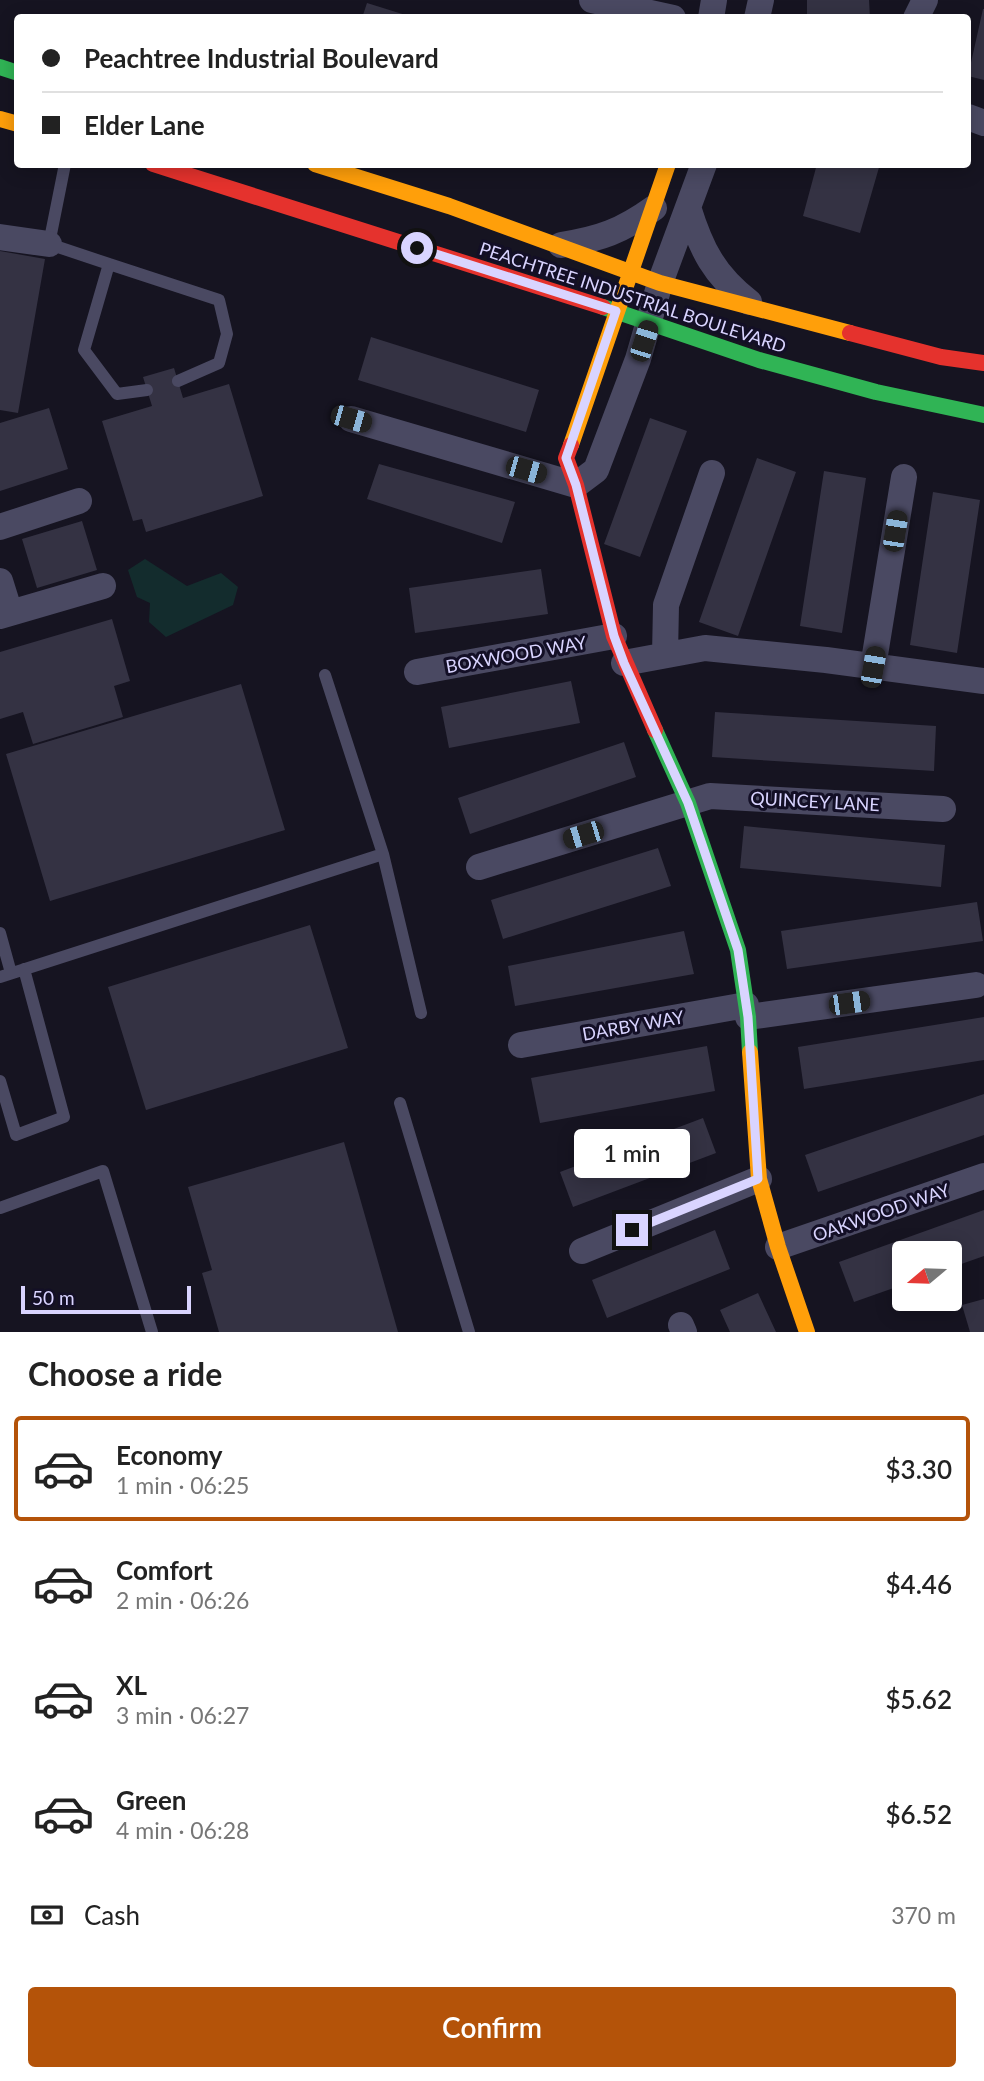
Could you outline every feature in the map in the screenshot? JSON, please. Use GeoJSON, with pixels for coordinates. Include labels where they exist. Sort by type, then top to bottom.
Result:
{"type":"FeatureCollection","features":[{"type":"Feature","properties":{"kind":"main road","name":"PEACHTREE INDUSTRIAL BOULEVARD"},"geometry":{"type":"LineString","coordinates":[[166,168],[616,311],[759,360],[876,392],[984,415]]}},
{"type":"Feature","properties":{"kind":"main road","name":"PEACHTREE INDUSTRIAL BOULEVARD"},"geometry":{"type":"LineString","coordinates":[[328,168],[449,206],[660,283],[941,357],[984,363]]}},
{"type":"Feature","properties":{"kind":"main road"},"geometry":{"type":"LineString","coordinates":[[667,168],[566,458],[576,485],[614,636],[688,803],[738,950],[747,1011],[758,1179],[807,1332]]}},
{"type":"Feature","properties":{"kind":"street"},"geometry":{"type":"LineString","coordinates":[[592,0],[655,14]]}},
{"type":"Feature","properties":{"kind":"street"},"geometry":{"type":"LineString","coordinates":[[351,419],[576,485],[596,470],[703,168]]}},
{"type":"Feature","properties":{"kind":"street"},"geometry":{"type":"LineString","coordinates":[[688,207],[707,255],[721,278],[756,308]]}},
{"type":"Feature","properties":{"kind":"street"},"geometry":{"type":"LineString","coordinates":[[561,246],[604,237],[628,226],[654,208]]}},
{"type":"Feature","properties":{"kind":"street"},"geometry":{"type":"LineString","coordinates":[[0,237],[49,244]]}},
{"type":"Feature","properties":{"kind":"street"},"geometry":{"type":"LineString","coordinates":[[665,655],[666,605],[712,473]]}},
{"type":"Feature","properties":{"kind":"street"},"geometry":{"type":"LineString","coordinates":[[873,667],[904,477]]}},
{"type":"Feature","properties":{"kind":"street"},"geometry":{"type":"LineString","coordinates":[[0,527],[79,501]]}},
{"type":"Feature","properties":{"kind":"street"},"geometry":{"type":"LineString","coordinates":[[0,581],[5,615],[103,586]]}},
{"type":"Feature","properties":{"kind":"street","name":"BOXWOOD WAY"},"geometry":{"type":"LineString","coordinates":[[417,672],[614,636]]}},
{"type":"Feature","properties":{"kind":"street"},"geometry":{"type":"LineString","coordinates":[[624,663],[705,648],[984,681]]}},
{"type":"Feature","properties":{"kind":"street","name":"QUINCEY LANE"},"geometry":{"type":"LineString","coordinates":[[479,867],[710,796],[943,809]]}},
{"type":"Feature","properties":{"kind":"street","name":"DARBY WAY"},"geometry":{"type":"LineString","coordinates":[[521,1045],[747,1011],[976,985]]}},
{"type":"Feature","properties":{"kind":"street","name":"OAKWOOD WAY"},"geometry":{"type":"LineString","coordinates":[[778,1247],[984,1176]]}},
{"type":"Feature","properties":{"kind":"street"},"geometry":{"type":"LineString","coordinates":[[582,1251],[758,1179]]}},
{"type":"Feature","properties":{"kind":"lane"},"geometry":{"type":"LineString","coordinates":[[64,168],[49,244],[219,300],[227,334],[219,363],[178,381]]}},
{"type":"Feature","properties":{"kind":"lane"},"geometry":{"type":"LineString","coordinates":[[109,264],[83,350],[117,394],[147,390]]}},
{"type":"Feature","properties":{"kind":"lane"},"geometry":{"type":"LineString","coordinates":[[325,675],[383,854],[421,1013]]}},
{"type":"Feature","properties":{"kind":"lane"},"geometry":{"type":"LineString","coordinates":[[12,973],[383,854]]}},
{"type":"Feature","properties":{"kind":"lane"},"geometry":{"type":"LineString","coordinates":[[0,933],[64,1117],[16,1135],[0,1081]]}},
{"type":"Feature","properties":{"kind":"lane"},"geometry":{"type":"LineString","coordinates":[[400,1104],[468,1332]]}},
{"type":"Feature","properties":{"kind":"lane"},"geometry":{"type":"LineString","coordinates":[[0,1208],[103,1171],[152,1332]]}},
{"type":"Feature","properties":{"kind":"green space"},"geometry":{"type":"Polygon","coordinates":[[[145,559],[187,586],[221,573],[238,587],[233,605],[166,637],[149,622],[150,603],[137,597],[128,570],[145,559]]]}},
{"type":"Feature","properties":{"kind":"building"},"geometry":{"type":"Polygon","coordinates":[[[807,0],[869,0],[870,14],[807,14],[807,0]]]}},
{"type":"Feature","properties":{"kind":"building"},"geometry":{"type":"Polygon","coordinates":[[[367,3],[402,14],[363,14],[367,3]]]}},
{"type":"Feature","properties":{"kind":"building"},"geometry":{"type":"Polygon","coordinates":[[[984,9],[984,80],[971,77],[971,63],[984,9]]]}},
{"type":"Feature","properties":{"kind":"building"},"geometry":{"type":"Polygon","coordinates":[[[816,168],[879,168],[860,233],[803,216],[816,168]]]}},
{"type":"Feature","properties":{"kind":"building"},"geometry":{"type":"Polygon","coordinates":[[[0,251],[45,259],[18,413],[0,410],[0,251]]]}},
{"type":"Feature","properties":{"kind":"building"},"geometry":{"type":"Polygon","coordinates":[[[371,337],[539,390],[526,432],[358,380],[371,337]]]}},
{"type":"Feature","properties":{"kind":"building"},"geometry":{"type":"Polygon","coordinates":[[[174,368],[183,398],[229,384],[263,496],[146,532],[142,519],[133,521],[102,421],[152,406],[143,377],[174,368]]]}},
{"type":"Feature","properties":{"kind":"building"},"geometry":{"type":"Polygon","coordinates":[[[49,408],[68,469],[0,491],[0,423],[49,408]]]}},
{"type":"Feature","properties":{"kind":"building"},"geometry":{"type":"Polygon","coordinates":[[[650,418],[687,431],[640,557],[604,544],[650,418]]]}},
{"type":"Feature","properties":{"kind":"building"},"geometry":{"type":"Polygon","coordinates":[[[757,458],[796,472],[738,636],[699,622],[757,458]]]}},
{"type":"Feature","properties":{"kind":"building"},"geometry":{"type":"Polygon","coordinates":[[[379,464],[515,502],[502,543],[367,499],[379,464]]]}},
{"type":"Feature","properties":{"kind":"building"},"geometry":{"type":"Polygon","coordinates":[[[824,471],[866,478],[842,633],[800,626],[824,471]]]}},
{"type":"Feature","properties":{"kind":"building"},"geometry":{"type":"Polygon","coordinates":[[[933,492],[980,500],[957,653],[910,645],[933,492]]]}},
{"type":"Feature","properties":{"kind":"building"},"geometry":{"type":"Polygon","coordinates":[[[82,521],[97,570],[37,588],[22,539],[82,521]]]}},
{"type":"Feature","properties":{"kind":"building"},"geometry":{"type":"Polygon","coordinates":[[[541,569],[548,614],[415,633],[409,588],[541,569]]]}},
{"type":"Feature","properties":{"kind":"building"},"geometry":{"type":"Polygon","coordinates":[[[112,619],[130,681],[114,686],[123,717],[33,744],[23,712],[0,719],[0,652],[112,619]]]}},
{"type":"Feature","properties":{"kind":"building"},"geometry":{"type":"Polygon","coordinates":[[[571,681],[580,723],[449,748],[441,707],[571,681]]]}},
{"type":"Feature","properties":{"kind":"building"},"geometry":{"type":"Polygon","coordinates":[[[241,684],[285,830],[50,901],[6,754],[241,684]]]}},
{"type":"Feature","properties":{"kind":"building"},"geometry":{"type":"Polygon","coordinates":[[[715,712],[936,726],[934,771],[712,757],[715,712]]]}},
{"type":"Feature","properties":{"kind":"building"},"geometry":{"type":"Polygon","coordinates":[[[624,742],[636,777],[470,834],[458,798],[624,742]]]}},
{"type":"Feature","properties":{"kind":"building"},"geometry":{"type":"Polygon","coordinates":[[[744,826],[945,845],[941,887],[740,868],[744,826]]]}},
{"type":"Feature","properties":{"kind":"building"},"geometry":{"type":"Polygon","coordinates":[[[658,848],[671,886],[503,939],[491,900],[658,848]]]}},
{"type":"Feature","properties":{"kind":"building"},"geometry":{"type":"Polygon","coordinates":[[[977,902],[983,941],[787,969],[781,931],[977,902]]]}},
{"type":"Feature","properties":{"kind":"building"},"geometry":{"type":"Polygon","coordinates":[[[310,925],[348,1048],[146,1110],[108,987],[310,925]]]}},
{"type":"Feature","properties":{"kind":"building"},"geometry":{"type":"Polygon","coordinates":[[[684,931],[694,974],[515,1006],[508,966],[684,931]]]}},
{"type":"Feature","properties":{"kind":"building"},"geometry":{"type":"Polygon","coordinates":[[[984,1017],[984,1060],[804,1089],[798,1047],[984,1017]]]}},
{"type":"Feature","properties":{"kind":"building"},"geometry":{"type":"Polygon","coordinates":[[[707,1046],[715,1091],[540,1123],[531,1078],[707,1046]]]}},
{"type":"Feature","properties":{"kind":"building"},"geometry":{"type":"Polygon","coordinates":[[[984,1094],[984,1135],[818,1192],[805,1155],[984,1094]]]}},
{"type":"Feature","properties":{"kind":"building"},"geometry":{"type":"Polygon","coordinates":[[[703,1118],[716,1153],[573,1207],[560,1172],[703,1118]]]}},
{"type":"Feature","properties":{"kind":"building"},"geometry":{"type":"Polygon","coordinates":[[[344,1142],[398,1332],[219,1332],[202,1273],[212,1270],[188,1187],[344,1142]]]}},
{"type":"Feature","properties":{"kind":"building"},"geometry":{"type":"Polygon","coordinates":[[[984,1210],[984,1256],[962,1264],[962,1241],[898,1241],[984,1210]]]}},
{"type":"Feature","properties":{"kind":"building"},"geometry":{"type":"Polygon","coordinates":[[[715,1230],[730,1269],[607,1318],[592,1280],[715,1230]]]}},
{"type":"Feature","properties":{"kind":"building"},"geometry":{"type":"Polygon","coordinates":[[[892,1243],[892,1289],[854,1302],[839,1262],[892,1243]]]}},
{"type":"Feature","properties":{"kind":"building"},"geometry":{"type":"Polygon","coordinates":[[[758,1293],[776,1332],[730,1332],[720,1310],[758,1293]]]}},
{"type":"Feature","properties":{"kind":"building"},"geometry":{"type":"Polygon","coordinates":[[[984,1299],[984,1332],[970,1332],[962,1305],[984,1299]]]}},
{"type":"Feature","properties":{"kind":"traffic: fast"},"geometry":{"type":"LineString","coordinates":[[0,67],[14,72]]}},
{"type":"Feature","properties":{"kind":"traffic: fast"},"geometry":{"type":"LineString","coordinates":[[603,307],[759,360],[876,392],[984,415]]}},
{"type":"Feature","properties":{"kind":"traffic: fast"},"geometry":{"type":"LineString","coordinates":[[655,730],[688,803],[738,950],[748,1017],[750,1052]]}},
{"type":"Feature","properties":{"kind":"traffic: slow"},"geometry":{"type":"LineString","coordinates":[[0,119],[14,123]]}},
{"type":"Feature","properties":{"kind":"traffic: slow"},"geometry":{"type":"LineString","coordinates":[[328,168],[449,206],[660,283],[850,333]]}},
{"type":"Feature","properties":{"kind":"traffic: slow"},"geometry":{"type":"LineString","coordinates":[[571,445],[667,168]]}},
{"type":"Feature","properties":{"kind":"traffic: slow"},"geometry":{"type":"LineString","coordinates":[[750,1052],[759,1179],[778,1247],[807,1332]]}},
{"type":"Feature","properties":{"kind":"traffic: jam"},"geometry":{"type":"LineString","coordinates":[[166,168],[603,307]]}},
{"type":"Feature","properties":{"kind":"traffic: jam"},"geometry":{"type":"LineString","coordinates":[[850,333],[941,357],[984,363]]}},
{"type":"Feature","properties":{"kind":"traffic: jam"},"geometry":{"type":"LineString","coordinates":[[571,445],[566,458],[576,485],[614,636],[655,730]]}},
{"type":"Feature","properties":{"kind":"route"},"geometry":{"type":"LineString","coordinates":[[417,248],[616,311],[566,458],[576,485],[614,636],[688,803],[738,950],[748,1017],[758,1179],[632,1230]]}}]}
